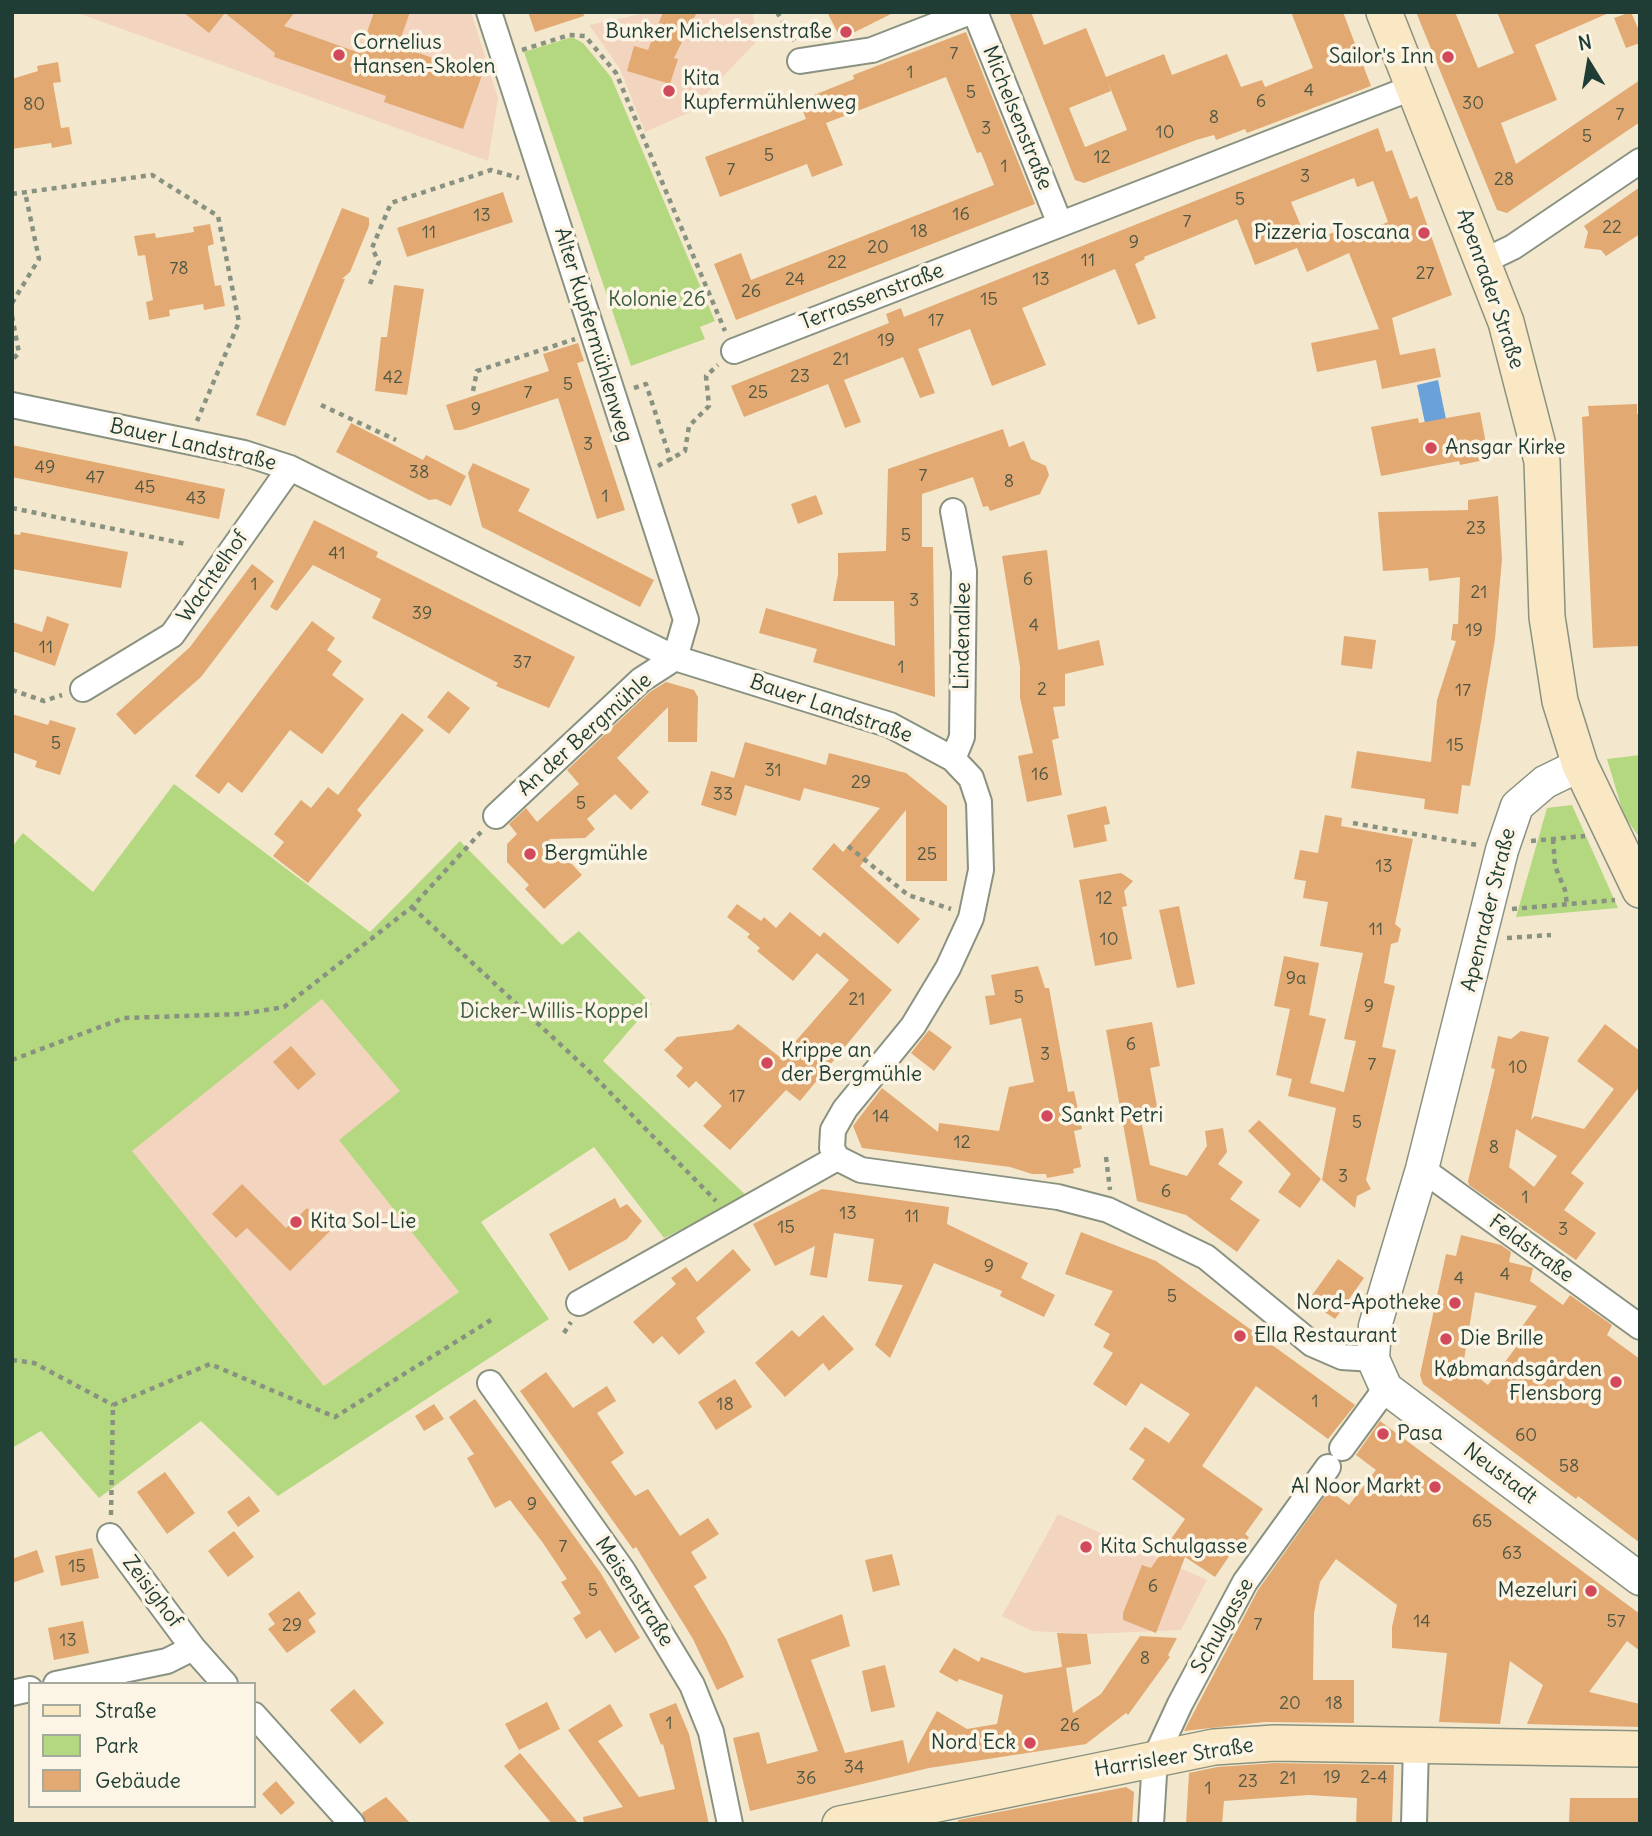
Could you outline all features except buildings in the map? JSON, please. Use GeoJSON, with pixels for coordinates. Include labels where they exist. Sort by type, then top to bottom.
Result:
{"type":"FeatureCollection","features":[{"type":"Feature","properties":{"kind":"main road","name":"Apenrader Straße"},"geometry":{"type":"LineString","coordinates":[[1384,12],[1506,322],[1542,461],[1547,617],[1560,701],[1580,765]]}},
{"type":"Feature","properties":{"kind":"main road"},"geometry":{"type":"LineString","coordinates":[[1580,765],[1634,894]]}},
{"type":"Feature","properties":{"kind":"main road","name":"Harrisleer Straße"},"geometry":{"type":"LineString","coordinates":[[840,1824],[1214,1747],[1274,1742],[1640,1749]]}},
{"type":"Feature","properties":{"kind":"street","name":"Alter Kupfermühlenweg"},"geometry":{"type":"LineString","coordinates":[[489,12],[685,620],[676,658]]}},
{"type":"Feature","properties":{"kind":"street"},"geometry":{"type":"LineString","coordinates":[[800,61],[872,50],[973,12]]}},
{"type":"Feature","properties":{"kind":"street","name":"Michelsenstraße"},"geometry":{"type":"LineString","coordinates":[[973,12],[1060,224]]}},
{"type":"Feature","properties":{"kind":"street","name":"Terrassenstraße"},"geometry":{"type":"LineString","coordinates":[[734,351],[1414,87]]}},
{"type":"Feature","properties":{"kind":"street"},"geometry":{"type":"LineString","coordinates":[[1483,261],[1513,247],[1640,161]]}},
{"type":"Feature","properties":{"kind":"street","name":"Bauer Landstraße"},"geometry":{"type":"LineString","coordinates":[[12,405],[244,453],[290,468],[676,658],[890,725],[953,759],[971,778],[979,802],[981,870],[971,918],[948,968],[913,1026],[845,1109],[832,1130],[832,1149],[837,1158]]}},
{"type":"Feature","properties":{"kind":"street","name":"Wachtelhof"},"geometry":{"type":"LineString","coordinates":[[83,689],[172,635],[290,468]]}},
{"type":"Feature","properties":{"kind":"street","name":"Lindenallee"},"geometry":{"type":"LineString","coordinates":[[953,511],[964,571],[962,737],[953,759]]}},
{"type":"Feature","properties":{"kind":"street","name":"An der Bergmühle"},"geometry":{"type":"LineString","coordinates":[[496,816],[641,680],[676,658]]}},
{"type":"Feature","properties":{"kind":"street","name":"Apenrader Straße"},"geometry":{"type":"LineString","coordinates":[[1373,1359],[1375,1326],[1422,1169],[1503,846],[1517,806],[1545,782],[1580,765]]}},
{"type":"Feature","properties":{"kind":"street"},"geometry":{"type":"LineString","coordinates":[[579,1303],[837,1158],[847,1166],[862,1170],[1058,1197],[1108,1210],[1206,1257],[1312,1344],[1342,1357],[1373,1359]]}},
{"type":"Feature","properties":{"kind":"street","name":"Feldstraße"},"geometry":{"type":"LineString","coordinates":[[1422,1169],[1640,1327]]}},
{"type":"Feature","properties":{"kind":"street","name":"Neustadt"},"geometry":{"type":"LineString","coordinates":[[1373,1359],[1386,1388],[1640,1578]]}},
{"type":"Feature","properties":{"kind":"street","name":"Meisenstraße"},"geometry":{"type":"LineString","coordinates":[[490,1382],[623,1571],[692,1685],[711,1732],[730,1824]]}},
{"type":"Feature","properties":{"kind":"street","name":"Schulgasse"},"geometry":{"type":"LineString","coordinates":[[1155,1758],[1245,1582],[1386,1388]]}},
{"type":"Feature","properties":{"kind":"street","name":"Zeisighof"},"geometry":{"type":"LineString","coordinates":[[110,1536],[193,1648],[223,1682]]}},
{"type":"Feature","properties":{"kind":"street","name":"Zeisighof"},"geometry":{"type":"LineString","coordinates":[[66,1682],[167,1661],[193,1648]]}},
{"type":"Feature","properties":{"kind":"street"},"geometry":{"type":"LineString","coordinates":[[256,1717],[352,1824]]}},
{"type":"Feature","properties":{"kind":"street"},"geometry":{"type":"LineString","coordinates":[[1414,1824],[1416,1744]]}},
{"type":"Feature","properties":{"kind":"street"},"geometry":{"type":"LineString","coordinates":[[1151,1824],[1155,1758]]}},
{"type":"Feature","properties":{"kind":"path"},"geometry":{"type":"LineString","coordinates":[[777,12],[794,40],[800,61]]}},
{"type":"Feature","properties":{"kind":"path"},"geometry":{"type":"LineString","coordinates":[[505,56],[569,35],[585,36],[616,73],[734,351],[706,376],[709,406],[689,426],[685,452],[671,461],[646,384]]}},
{"type":"Feature","properties":{"kind":"path"},"geometry":{"type":"LineString","coordinates":[[370,284],[379,262],[372,248],[391,203],[491,170],[547,186]]}},
{"type":"Feature","properties":{"kind":"path"},"geometry":{"type":"LineString","coordinates":[[12,194],[152,175],[218,216],[239,322],[189,441]]}},
{"type":"Feature","properties":{"kind":"path"},"geometry":{"type":"LineString","coordinates":[[12,303],[39,259],[25,192]]}},
{"type":"Feature","properties":{"kind":"path"},"geometry":{"type":"LineString","coordinates":[[12,316],[19,353],[12,360]]}},
{"type":"Feature","properties":{"kind":"path"},"geometry":{"type":"LineString","coordinates":[[473,391],[477,371],[592,334]]}},
{"type":"Feature","properties":{"kind":"path"},"geometry":{"type":"LineString","coordinates":[[321,405],[396,440]]}},
{"type":"Feature","properties":{"kind":"path"},"geometry":{"type":"LineString","coordinates":[[12,508],[186,544]]}},
{"type":"Feature","properties":{"kind":"path"},"geometry":{"type":"LineString","coordinates":[[12,690],[44,701],[83,689]]}},
{"type":"Feature","properties":{"kind":"path"},"geometry":{"type":"LineString","coordinates":[[12,1060],[124,1018],[242,1014],[284,1007],[412,907],[496,816]]}},
{"type":"Feature","properties":{"kind":"path"},"geometry":{"type":"LineString","coordinates":[[1353,824],[1503,846],[1584,837],[1608,828]]}},
{"type":"Feature","properties":{"kind":"path"},"geometry":{"type":"LineString","coordinates":[[1553,839],[1555,866],[1565,890],[1567,905]]}},
{"type":"Feature","properties":{"kind":"path"},"geometry":{"type":"LineString","coordinates":[[848,846],[908,895],[928,900],[971,918]]}},
{"type":"Feature","properties":{"kind":"path"},"geometry":{"type":"LineString","coordinates":[[1484,925],[1567,905],[1634,894]]}},
{"type":"Feature","properties":{"kind":"path"},"geometry":{"type":"LineString","coordinates":[[412,907],[587,1070],[732,1217]]}},
{"type":"Feature","properties":{"kind":"path"},"geometry":{"type":"LineString","coordinates":[[1484,925],[1551,935]]}},
{"type":"Feature","properties":{"kind":"path"},"geometry":{"type":"LineString","coordinates":[[1105,1157],[1111,1180]]}},
{"type":"Feature","properties":{"kind":"path"},"geometry":{"type":"LineString","coordinates":[[113,1405],[211,1364],[335,1417],[491,1320]]}},
{"type":"Feature","properties":{"kind":"path"},"geometry":{"type":"LineString","coordinates":[[12,1360],[34,1363],[113,1405]]}},
{"type":"Feature","properties":{"kind":"path"},"geometry":{"type":"LineString","coordinates":[[110,1536],[113,1405]]}},
{"type":"Feature","properties":{"kind":"shaded area","name":"Cornelius Hansen-Skolen"},"geometry":{"type":"Polygon","coordinates":[[[75,12],[471,12],[498,98],[488,161],[75,12]]]}},
{"type":"Feature","properties":{"kind":"shaded area","name":"Kita Kupfermühlenweg"},"geometry":{"type":"Polygon","coordinates":[[[651,12],[752,12],[759,39],[688,113],[645,132],[620,69],[589,25],[651,12]]]}},
{"type":"Feature","properties":{"kind":"shaded area","name":"Kita Sol-Lie"},"geometry":{"type":"Polygon","coordinates":[[[322,998],[401,1092],[340,1141],[459,1292],[324,1386],[131,1151],[322,998]]]}},
{"type":"Feature","properties":{"kind":"shaded area","name":"Kita Schulgasse"},"geometry":{"type":"Polygon","coordinates":[[[1058,1514],[1207,1580],[1181,1630],[1087,1634],[1032,1631],[1002,1616],[1058,1514]]]}},
{"type":"Feature","properties":{"kind":"green space","name":"Kolonie 26"},"geometry":{"type":"Polygon","coordinates":[[[572,37],[583,43],[611,77],[715,321],[700,327],[705,339],[631,366],[524,52],[572,37]]]}},
{"type":"Feature","properties":{"kind":"green space"},"geometry":{"type":"Polygon","coordinates":[[[1640,755],[1640,838],[1624,816],[1607,759],[1640,755]]]}},
{"type":"Feature","properties":{"kind":"green space","name":"Dicker-Willis-Koppel"},"geometry":{"type":"Polygon","coordinates":[[[174,784],[370,932],[460,841],[562,945],[579,931],[652,1004],[603,1061],[748,1197],[664,1238],[594,1147],[481,1222],[549,1319],[278,1496],[201,1421],[99,1498],[41,1431],[12,1448],[12,847],[23,833],[93,892],[174,784]],[[322,999],[132,1151],[324,1386],[459,1292],[339,1140],[400,1091],[322,999]]]}},
{"type":"Feature","properties":{"kind":"green space"},"geometry":{"type":"Polygon","coordinates":[[[1572,805],[1618,908],[1516,917],[1547,808],[1572,805]]]}},
{"type":"Feature","properties":{"kind":"water"},"geometry":{"type":"Polygon","coordinates":[[[1438,380],[1447,424],[1426,428],[1417,385],[1438,380]]]}},
{"type":"Feature","properties":{"kind":"place","name":"Bunker Michelsenstraße"},"geometry":{"type":"Point","coordinates":[846,32]}},
{"type":"Feature","properties":{"kind":"place","name":"Cornelius Hansen-Skolen"},"geometry":{"type":"Point","coordinates":[339,55]}},
{"type":"Feature","properties":{"kind":"place","name":"Sailor's Inn"},"geometry":{"type":"Point","coordinates":[1448,57]}},
{"type":"Feature","properties":{"kind":"place","name":"Kita Kupfermühlenweg"},"geometry":{"type":"Point","coordinates":[669,91]}},
{"type":"Feature","properties":{"kind":"place","name":"Pizzeria Toscana"},"geometry":{"type":"Point","coordinates":[1424,233]}},
{"type":"Feature","properties":{"kind":"place","name":"Ansgar Kirke"},"geometry":{"type":"Point","coordinates":[1431,448]}},
{"type":"Feature","properties":{"kind":"place","name":"Bergmühle"},"geometry":{"type":"Point","coordinates":[530,854]}},
{"type":"Feature","properties":{"kind":"place","name":"Krippe an der Bergmühle"},"geometry":{"type":"Point","coordinates":[767,1063]}},
{"type":"Feature","properties":{"kind":"place","name":"Sankt Petri"},"geometry":{"type":"Point","coordinates":[1047,1116]}},
{"type":"Feature","properties":{"kind":"place","name":"Kita Sol-Lie"},"geometry":{"type":"Point","coordinates":[296,1222]}},
{"type":"Feature","properties":{"kind":"place","name":"Nord-Apotheke"},"geometry":{"type":"Point","coordinates":[1455,1303]}},
{"type":"Feature","properties":{"kind":"place","name":"Ella Restaurant"},"geometry":{"type":"Point","coordinates":[1240,1336]}},
{"type":"Feature","properties":{"kind":"place","name":"Die Brille"},"geometry":{"type":"Point","coordinates":[1446,1339]}},
{"type":"Feature","properties":{"kind":"place","name":"Købmandsgården Flensborg"},"geometry":{"type":"Point","coordinates":[1616,1382]}},
{"type":"Feature","properties":{"kind":"place","name":"Pasa"},"geometry":{"type":"Point","coordinates":[1383,1434]}},
{"type":"Feature","properties":{"kind":"place","name":"Al Noor Markt"},"geometry":{"type":"Point","coordinates":[1435,1487]}},
{"type":"Feature","properties":{"kind":"place","name":"Kita Schulgasse"},"geometry":{"type":"Point","coordinates":[1086,1547]}},
{"type":"Feature","properties":{"kind":"place","name":"Mezeluri"},"geometry":{"type":"Point","coordinates":[1591,1591]}},
{"type":"Feature","properties":{"kind":"place","name":"Nord Eck"},"geometry":{"type":"Point","coordinates":[1030,1743]}}]}
